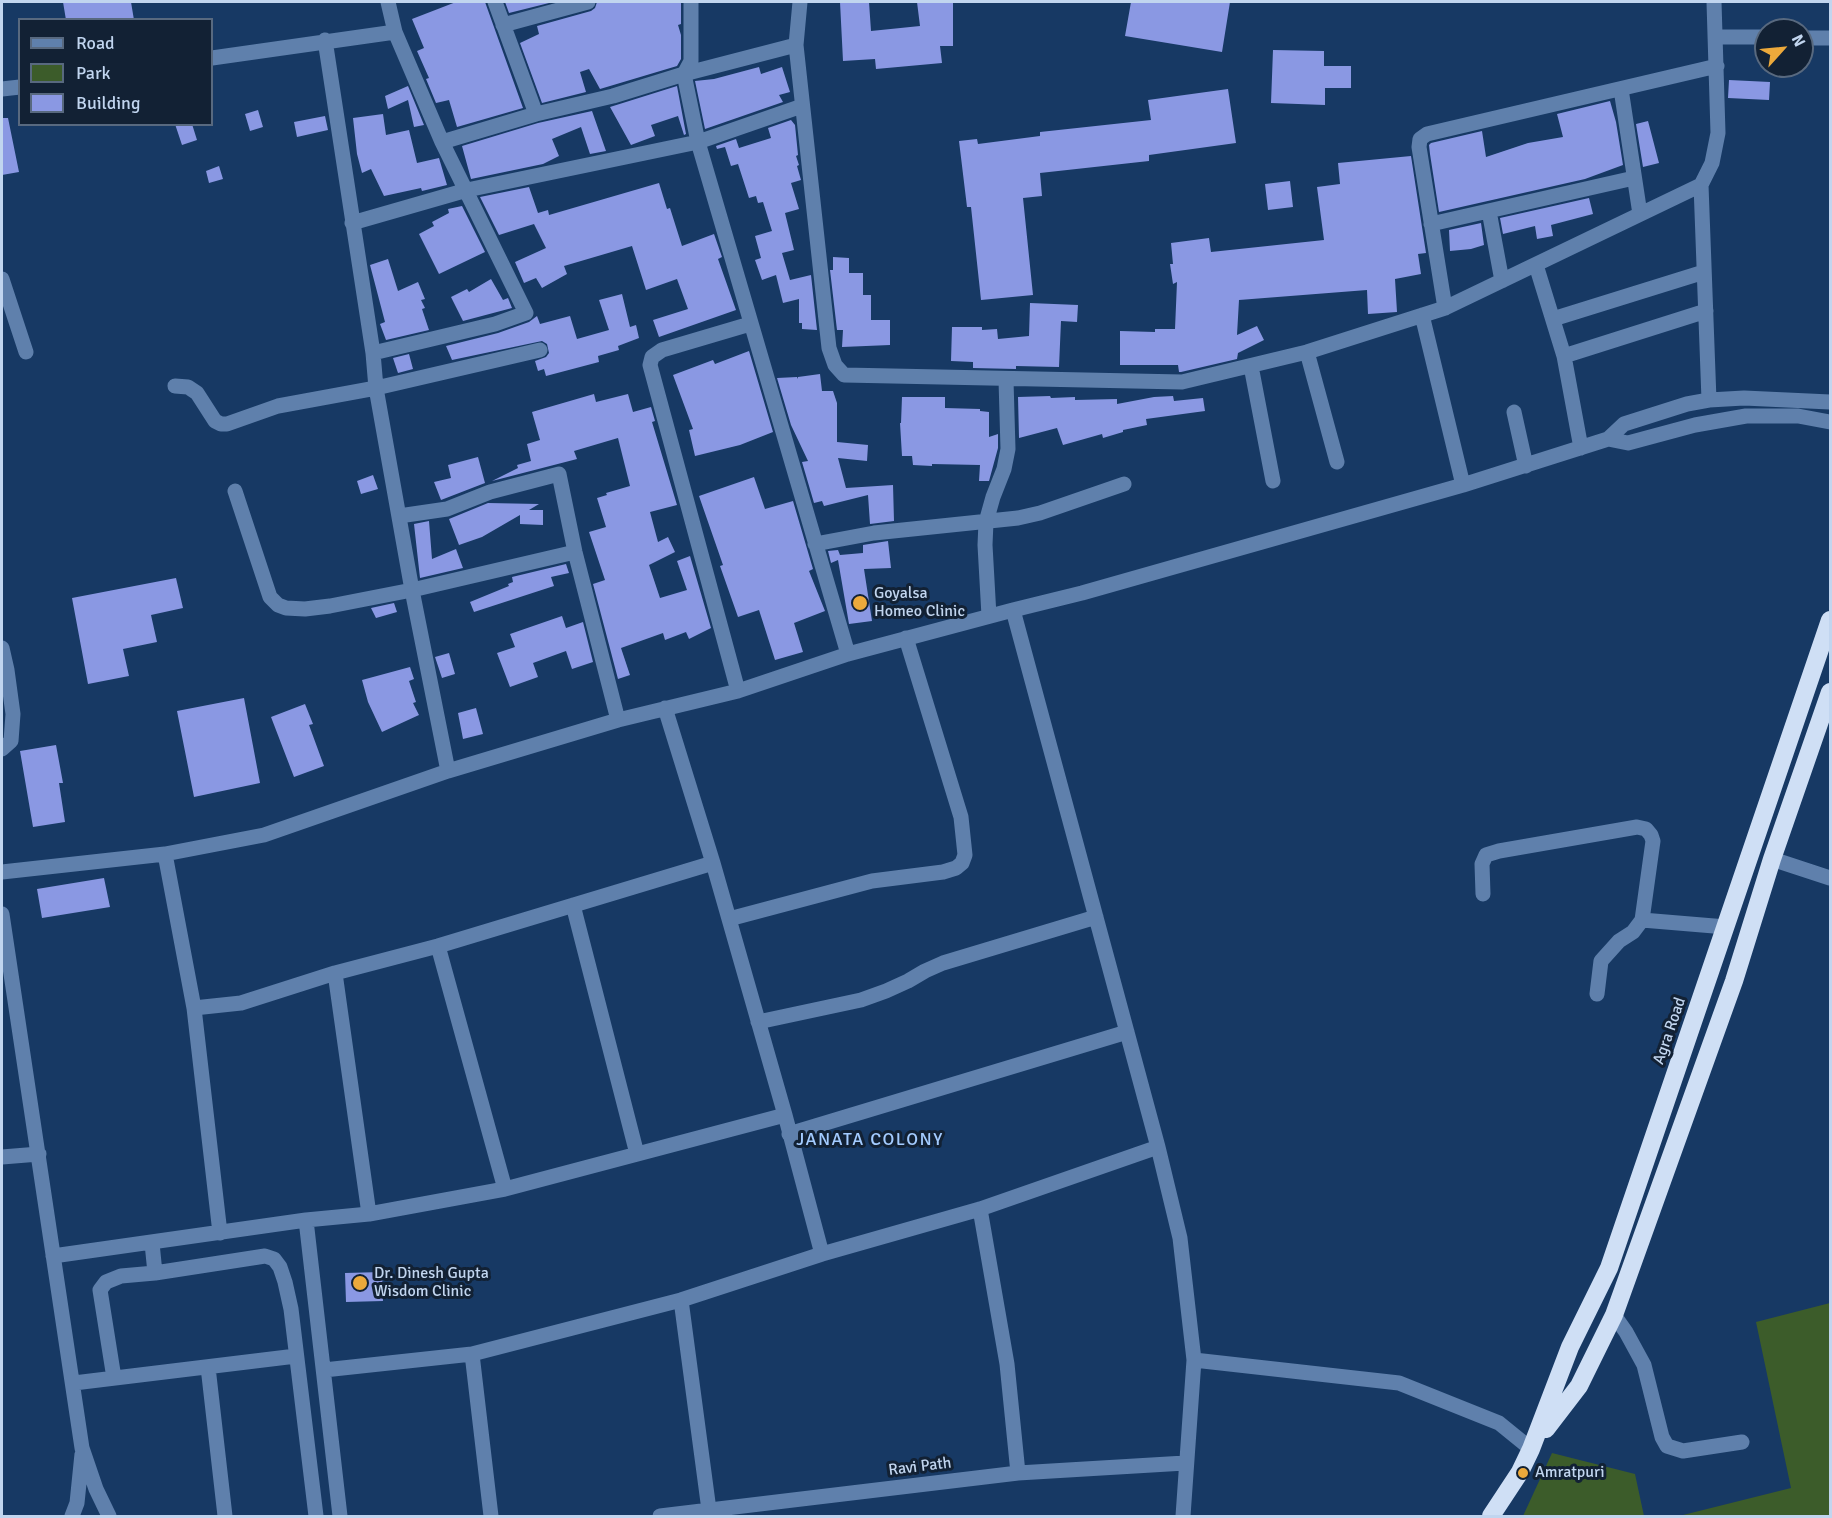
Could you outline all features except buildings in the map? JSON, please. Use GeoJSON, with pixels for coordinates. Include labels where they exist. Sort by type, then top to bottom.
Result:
{"type":"FeatureCollection","features":[{"type":"Feature","properties":{"kind":"highway","name":"Agra Road"},"geometry":{"type":"LineString","coordinates":[[1491,1516],[1520,1472],[1531,1449],[1570,1347],[1612,1258],[1830,620]]}},
{"type":"Feature","properties":{"kind":"highway","name":"Agra Road"},"geometry":{"type":"LineString","coordinates":[[1531,1449],[1579,1386],[1614,1315],[1734,981],[1772,860],[1830,692]]}},
{"type":"Feature","properties":{"kind":"street"},"geometry":{"type":"LineString","coordinates":[[373,353],[495,324],[526,314],[442,142],[395,32],[388,2]]}},
{"type":"Feature","properties":{"kind":"street"},"geometry":{"type":"LineString","coordinates":[[495,2],[537,114]]}},
{"type":"Feature","properties":{"kind":"street"},"geometry":{"type":"LineString","coordinates":[[503,25],[588,2]]}},
{"type":"Feature","properties":{"kind":"street"},"geometry":{"type":"LineString","coordinates":[[691,2],[691,61],[684,74],[698,142],[848,654]]}},
{"type":"Feature","properties":{"kind":"street"},"geometry":{"type":"LineString","coordinates":[[800,2],[796,45],[829,348],[835,365],[844,375],[1182,382],[1307,352],[1444,308],[1701,185]]}},
{"type":"Feature","properties":{"kind":"street"},"geometry":{"type":"LineString","coordinates":[[1709,400],[1701,185],[1712,164],[1718,133],[1714,2]]}},
{"type":"Feature","properties":{"kind":"street"},"geometry":{"type":"LineString","coordinates":[[213,58],[325,40],[395,32]]}},
{"type":"Feature","properties":{"kind":"street"},"geometry":{"type":"LineString","coordinates":[[1715,37],[1754,37]]}},
{"type":"Feature","properties":{"kind":"street"},"geometry":{"type":"LineString","coordinates":[[1814,38],[1830,38]]}},
{"type":"Feature","properties":{"kind":"street"},"geometry":{"type":"LineString","coordinates":[[325,40],[373,353],[376,388],[412,590],[448,771]]}},
{"type":"Feature","properties":{"kind":"street"},"geometry":{"type":"LineString","coordinates":[[442,142],[537,114],[614,96],[684,74],[796,45]]}},
{"type":"Feature","properties":{"kind":"street"},"geometry":{"type":"LineString","coordinates":[[1444,308],[1419,147],[1420,139],[1427,134],[1717,66]]}},
{"type":"Feature","properties":{"kind":"street"},"geometry":{"type":"LineString","coordinates":[[2,89],[18,87]]}},
{"type":"Feature","properties":{"kind":"street"},"geometry":{"type":"LineString","coordinates":[[1621,89],[1640,214]]}},
{"type":"Feature","properties":{"kind":"street"},"geometry":{"type":"LineString","coordinates":[[352,223],[467,190],[698,142],[802,106]]}},
{"type":"Feature","properties":{"kind":"street"},"geometry":{"type":"LineString","coordinates":[[1431,224],[1634,178]]}},
{"type":"Feature","properties":{"kind":"street"},"geometry":{"type":"LineString","coordinates":[[1488,211],[1502,281]]}},
{"type":"Feature","properties":{"kind":"street"},"geometry":{"type":"LineString","coordinates":[[1536,265],[1564,357],[1581,448]]}},
{"type":"Feature","properties":{"kind":"street"},"geometry":{"type":"LineString","coordinates":[[1553,319],[1704,272]]}},
{"type":"Feature","properties":{"kind":"street"},"geometry":{"type":"LineString","coordinates":[[2,279],[26,352]]}},
{"type":"Feature","properties":{"kind":"street"},"geometry":{"type":"LineString","coordinates":[[1564,357],[1706,311]]}},
{"type":"Feature","properties":{"kind":"street"},"geometry":{"type":"LineString","coordinates":[[1422,315],[1463,485]]}},
{"type":"Feature","properties":{"kind":"street"},"geometry":{"type":"LineString","coordinates":[[738,691],[650,365],[652,357],[662,350],[750,324]]}},
{"type":"Feature","properties":{"kind":"street"},"geometry":{"type":"LineString","coordinates":[[175,386],[189,387],[197,393],[215,421],[227,424],[278,406],[376,388],[540,350]]}},
{"type":"Feature","properties":{"kind":"street"},"geometry":{"type":"LineString","coordinates":[[1307,352],[1337,462]]}},
{"type":"Feature","properties":{"kind":"street"},"geometry":{"type":"LineString","coordinates":[[1251,366],[1273,481]]}},
{"type":"Feature","properties":{"kind":"street"},"geometry":{"type":"LineString","coordinates":[[989,616],[986,522],[1004,469],[1008,449],[1006,380]]}},
{"type":"Feature","properties":{"kind":"street"},"geometry":{"type":"LineString","coordinates":[[2,872],[165,854],[264,835],[448,771],[618,720],[738,691],[848,654],[1013,609],[1082,593],[1526,466],[1608,439],[1624,424],[1688,404],[1744,398],[1830,402]]}},
{"type":"Feature","properties":{"kind":"street"},"geometry":{"type":"LineString","coordinates":[[1688,404],[1695,425]]}},
{"type":"Feature","properties":{"kind":"street"},"geometry":{"type":"LineString","coordinates":[[1514,412],[1526,466]]}},
{"type":"Feature","properties":{"kind":"street"},"geometry":{"type":"LineString","coordinates":[[1608,439],[1628,443],[1695,425],[1746,416],[1798,416],[1830,422]]}},
{"type":"Feature","properties":{"kind":"street"},"geometry":{"type":"LineString","coordinates":[[399,516],[447,509],[490,492],[559,474],[575,552],[618,720]]}},
{"type":"Feature","properties":{"kind":"street"},"geometry":{"type":"LineString","coordinates":[[815,544],[874,533],[1018,519],[1124,484]]}},
{"type":"Feature","properties":{"kind":"street"},"geometry":{"type":"LineString","coordinates":[[235,491],[270,597],[278,605],[305,609],[330,606],[412,590],[575,552]]}},
{"type":"Feature","properties":{"kind":"street"},"geometry":{"type":"LineString","coordinates":[[1013,609],[1158,1147],[1180,1238],[1194,1360],[1183,1516]]}},
{"type":"Feature","properties":{"kind":"street"},"geometry":{"type":"LineString","coordinates":[[729,919],[872,881],[943,872],[956,868],[962,863],[965,855],[961,817],[906,638]]}},
{"type":"Feature","properties":{"kind":"street"},"geometry":{"type":"LineString","coordinates":[[2,648],[13,714],[11,741],[2,749]]}},
{"type":"Feature","properties":{"kind":"street"},"geometry":{"type":"LineString","coordinates":[[665,708],[729,919],[822,1254]]}},
{"type":"Feature","properties":{"kind":"street"},"geometry":{"type":"LineString","coordinates":[[1483,894],[1482,864],[1486,855],[1637,827],[1646,829],[1653,841],[1642,920],[1633,932],[1619,940],[1601,961],[1598,994]]}},
{"type":"Feature","properties":{"kind":"street"},"geometry":{"type":"LineString","coordinates":[[165,854],[194,1008],[220,1233]]}},
{"type":"Feature","properties":{"kind":"street"},"geometry":{"type":"LineString","coordinates":[[1772,860],[1830,878]]}},
{"type":"Feature","properties":{"kind":"street"},"geometry":{"type":"LineString","coordinates":[[194,1008],[241,1003],[335,973],[438,946],[713,864]]}},
{"type":"Feature","properties":{"kind":"street"},"geometry":{"type":"LineString","coordinates":[[573,904],[637,1154]]}},
{"type":"Feature","properties":{"kind":"street"},"geometry":{"type":"LineString","coordinates":[[2,914],[82,1448],[96,1489],[109,1516]]}},
{"type":"Feature","properties":{"kind":"street"},"geometry":{"type":"LineString","coordinates":[[758,1022],[861,1000],[886,991],[944,963],[1096,917]]}},
{"type":"Feature","properties":{"kind":"street"},"geometry":{"type":"LineString","coordinates":[[1642,920],[1726,927]]}},
{"type":"Feature","properties":{"kind":"street"},"geometry":{"type":"LineString","coordinates":[[438,946],[505,1190]]}},
{"type":"Feature","properties":{"kind":"street"},"geometry":{"type":"LineString","coordinates":[[335,973],[369,1214]]}},
{"type":"Feature","properties":{"kind":"street"},"geometry":{"type":"LineString","coordinates":[[789,1134],[1127,1032]]}},
{"type":"Feature","properties":{"kind":"street"},"geometry":{"type":"LineString","coordinates":[[53,1256],[306,1220],[369,1214],[505,1190],[784,1115]]}},
{"type":"Feature","properties":{"kind":"street"},"geometry":{"type":"LineString","coordinates":[[324,1370],[472,1354],[681,1300],[822,1254],[980,1209],[1158,1147]]}},
{"type":"Feature","properties":{"kind":"street"},"geometry":{"type":"LineString","coordinates":[[2,1157],[39,1154]]}},
{"type":"Feature","properties":{"kind":"street"},"geometry":{"type":"LineString","coordinates":[[980,1209],[1007,1364],[1018,1473]]}},
{"type":"Feature","properties":{"kind":"street"},"geometry":{"type":"LineString","coordinates":[[306,1220],[340,1516]]}},
{"type":"Feature","properties":{"kind":"street"},"geometry":{"type":"LineString","coordinates":[[152,1243],[155,1273]]}},
{"type":"Feature","properties":{"kind":"street"},"geometry":{"type":"LineString","coordinates":[[114,1378],[100,1290],[106,1282],[121,1276],[265,1256],[274,1259],[280,1267],[291,1309],[316,1516]]}},
{"type":"Feature","properties":{"kind":"street"},"geometry":{"type":"LineString","coordinates":[[681,1300],[709,1510]]}},
{"type":"Feature","properties":{"kind":"street"},"geometry":{"type":"LineString","coordinates":[[291,1309],[316,1306]]}},
{"type":"Feature","properties":{"kind":"street"},"geometry":{"type":"LineString","coordinates":[[1614,1315],[1644,1365],[1662,1437],[1667,1446],[1683,1451],[1743,1442]]}},
{"type":"Feature","properties":{"kind":"street"},"geometry":{"type":"LineString","coordinates":[[472,1354],[491,1516]]}},
{"type":"Feature","properties":{"kind":"street"},"geometry":{"type":"LineString","coordinates":[[74,1383],[296,1356]]}},
{"type":"Feature","properties":{"kind":"street"},"geometry":{"type":"LineString","coordinates":[[1194,1360],[1399,1383],[1499,1423],[1531,1449]]}},
{"type":"Feature","properties":{"kind":"street"},"geometry":{"type":"LineString","coordinates":[[208,1367],[225,1516]]}},
{"type":"Feature","properties":{"kind":"street"},"geometry":{"type":"LineString","coordinates":[[72,1516],[77,1503],[82,1448]]}},
{"type":"Feature","properties":{"kind":"street","name":"Ravi Path"},"geometry":{"type":"LineString","coordinates":[[660,1516],[1018,1473],[1185,1463]]}},
{"type":"Feature","properties":{"kind":"street"},"geometry":{"type":"LineString","coordinates":[[310,1470],[334,1466]]}},
{"type":"Feature","properties":{"kind":"green space"},"geometry":{"type":"Polygon","coordinates":[[[1830,1303],[1830,1516],[1679,1516],[1791,1488],[1756,1322],[1830,1303]]]}},
{"type":"Feature","properties":{"kind":"green space"},"geometry":{"type":"Polygon","coordinates":[[[1552,1453],[1635,1474],[1644,1516],[1523,1516],[1552,1453]]]}},
{"type":"Feature","properties":{"kind":"place","name":"Goyalsa Homeo Clinic"},"geometry":{"type":"Point","coordinates":[860,603]}},
{"type":"Feature","properties":{"kind":"place","name":"Dr. Dinesh Gupta Wisdom Clinic"},"geometry":{"type":"Point","coordinates":[360,1283]}},
{"type":"Feature","properties":{"kind":"place","name":"Amratpuri"},"geometry":{"type":"Point","coordinates":[1523,1473]}},
{"type":"Feature","properties":{"kind":"district","name":"JANATA COLONY"},"geometry":{"type":"Point","coordinates":[870,1140]}}]}
